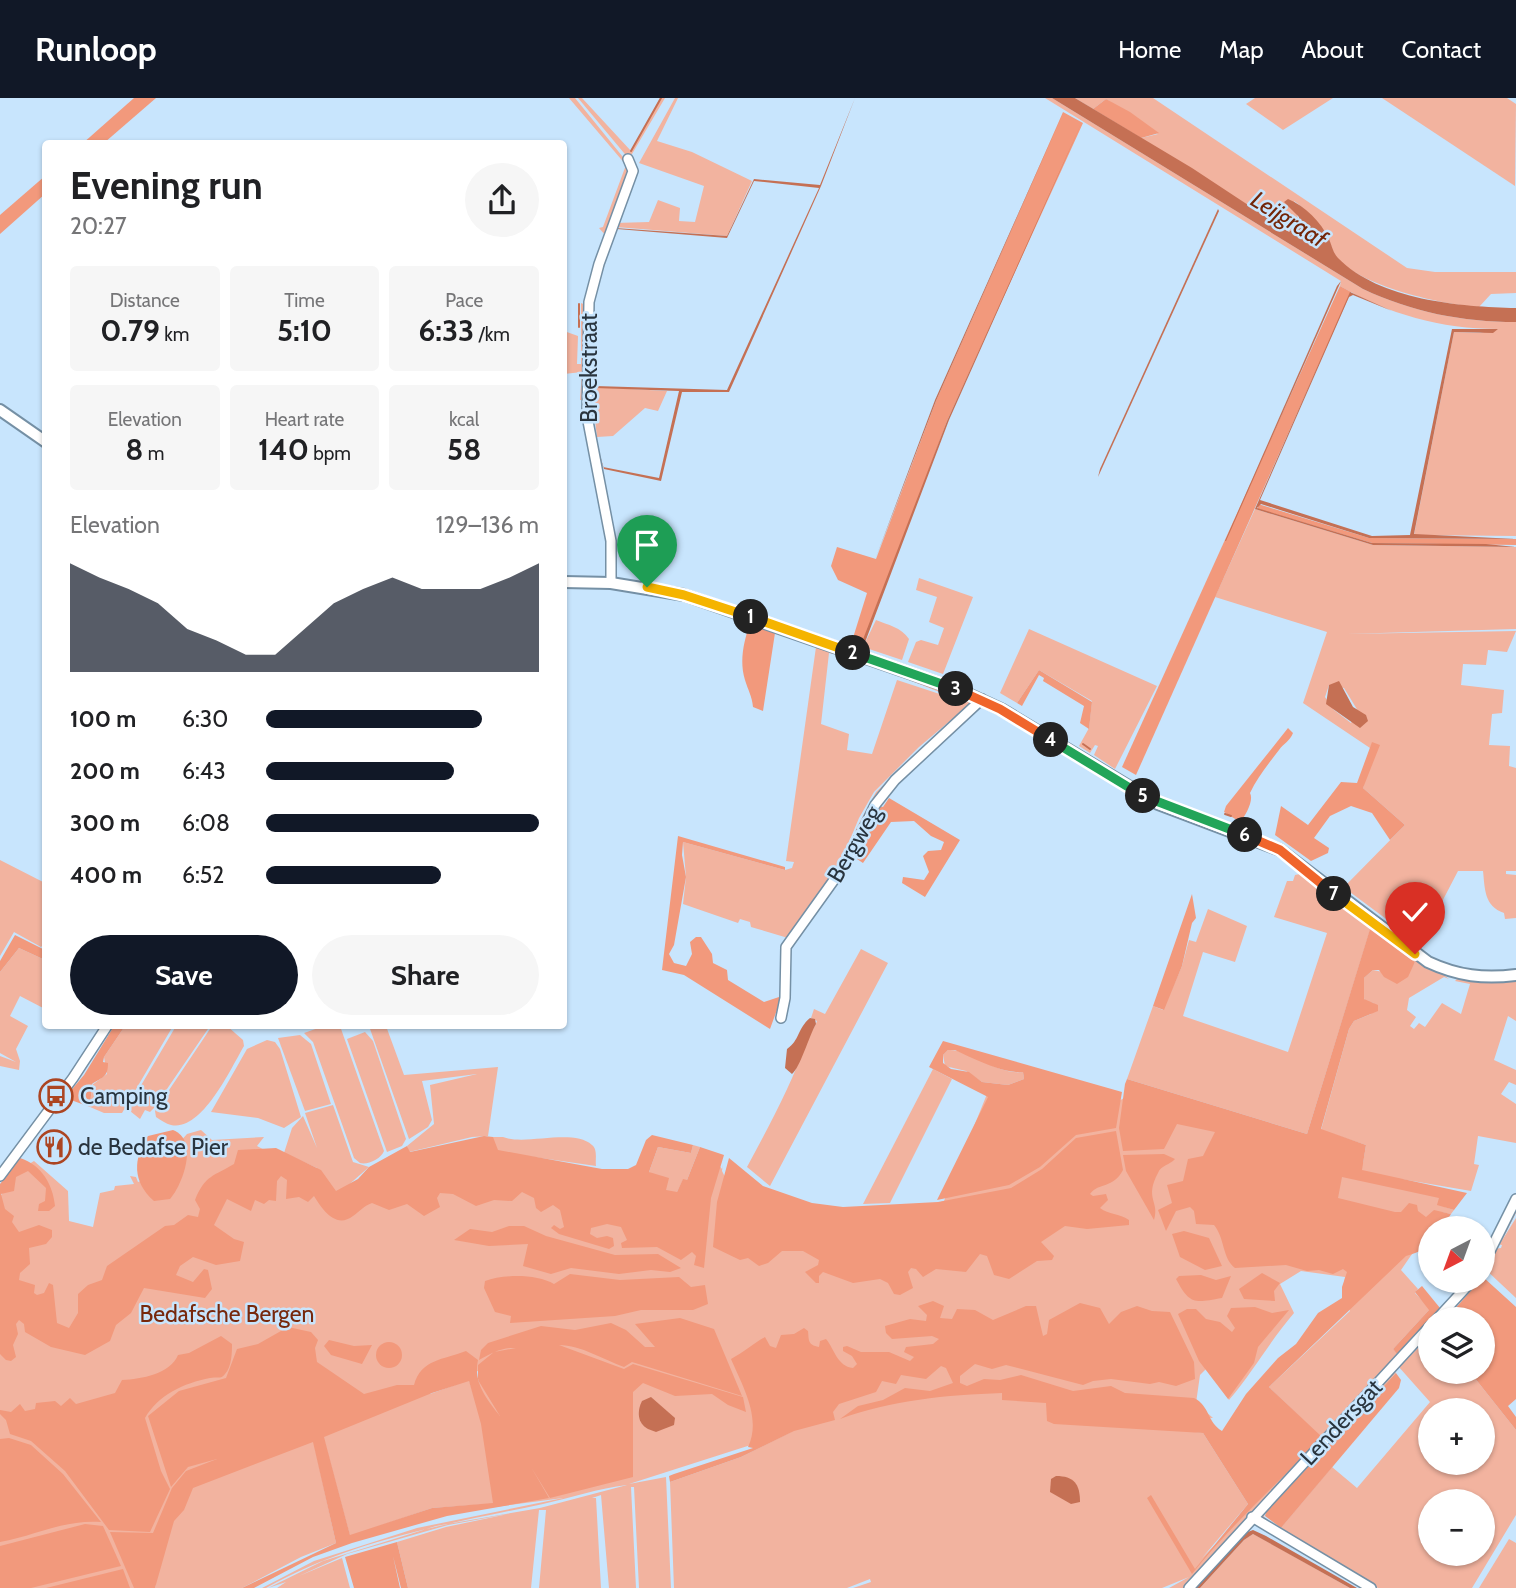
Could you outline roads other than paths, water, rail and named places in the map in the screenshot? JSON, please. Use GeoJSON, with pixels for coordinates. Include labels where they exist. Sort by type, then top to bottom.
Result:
{"type":"FeatureCollection","features":[{"type":"Feature","properties":{"kind":"street","name":"Broekstraat"},"geometry":{"type":"LineString","coordinates":[[611,583],[611,541],[587,416],[589,302],[599,264],[633,171],[628,159]]}},
{"type":"Feature","properties":{"kind":"street"},"geometry":{"type":"LineString","coordinates":[[0,410],[42,439]]}},
{"type":"Feature","properties":{"kind":"street"},"geometry":{"type":"LineString","coordinates":[[567,582],[611,583],[684,595],[982,699],[1148,799],[1280,850],[1428,962],[1473,977],[1516,975]]}},
{"type":"Feature","properties":{"kind":"street","name":"Bergweg"},"geometry":{"type":"LineString","coordinates":[[781,1018],[785,998],[786,947],[849,859],[875,805],[895,780],[982,699]]}},
{"type":"Feature","properties":{"kind":"street"},"geometry":{"type":"LineString","coordinates":[[0,1176],[73,1078],[105,1029]]}},
{"type":"Feature","properties":{"kind":"street"},"geometry":{"type":"LineString","coordinates":[[1495,1240],[1516,1199]]}},
{"type":"Feature","properties":{"kind":"street"},"geometry":{"type":"LineString","coordinates":[[1448,1307],[1461,1293]]}},
{"type":"Feature","properties":{"kind":"street","name":"Lendersgat"},"geometry":{"type":"LineString","coordinates":[[1189,1588],[1418,1339]]}},
{"type":"Feature","properties":{"kind":"street"},"geometry":{"type":"LineString","coordinates":[[1252,1517],[1371,1588]]}},
{"type":"Feature","properties":{"kind":"waterway"},"geometry":{"type":"LineString","coordinates":[[631,151],[661,98]]}},
{"type":"Feature","properties":{"kind":"waterway"},"geometry":{"type":"LineString","coordinates":[[579,304],[579,327]]}},
{"type":"Feature","properties":{"kind":"waterway"},"geometry":{"type":"LineString","coordinates":[[1083,744],[1090,749]]}},
{"type":"Feature","properties":{"kind":"waterway"},"geometry":{"type":"LineString","coordinates":[[1225,814],[1231,816]]}},
{"type":"Feature","properties":{"kind":"place","name":"Camping"},"geometry":{"type":"Point","coordinates":[56,1096]}},
{"type":"Feature","properties":{"kind":"place","name":"de Bedafse Pier"},"geometry":{"type":"Point","coordinates":[54,1147]}},
{"type":"Feature","properties":{"kind":"water label","name":"Leijgraaf"},"geometry":{"type":"Point","coordinates":[1289,219]}},
{"type":"Feature","properties":{"kind":"park label","name":"Bedafsche Bergen"},"geometry":{"type":"Point","coordinates":[227,1314]}}]}
